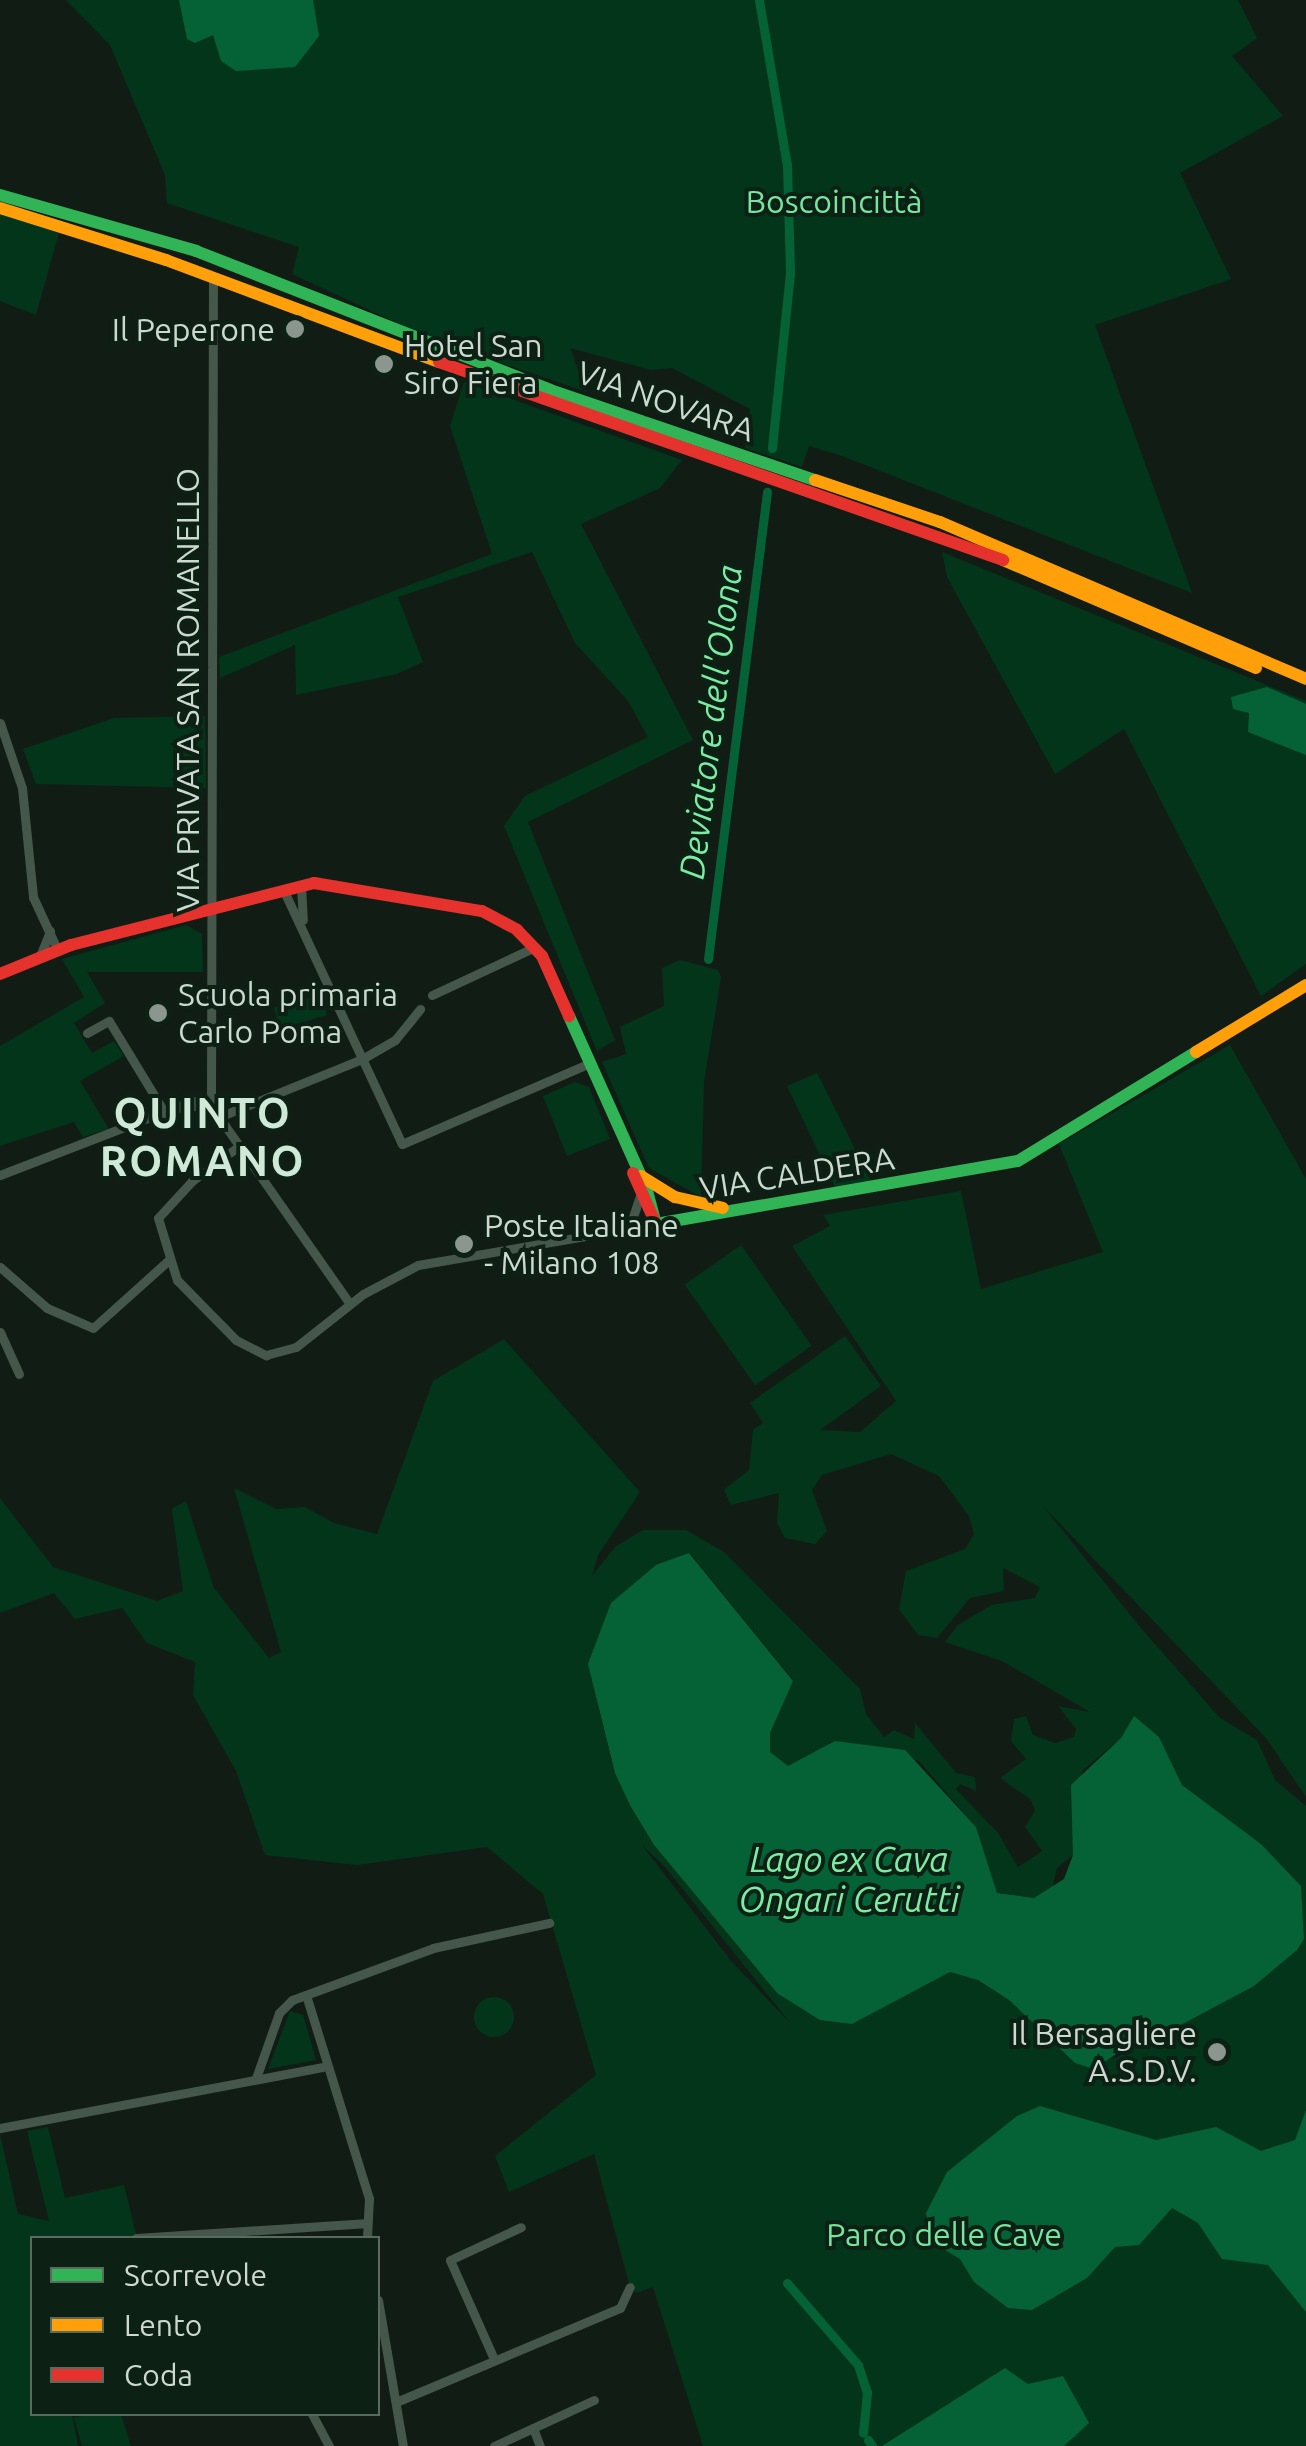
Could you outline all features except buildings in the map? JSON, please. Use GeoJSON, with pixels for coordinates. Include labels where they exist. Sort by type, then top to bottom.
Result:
{"type":"FeatureCollection","features":[{"type":"Feature","properties":{"kind":"main road","name":"VIA NOVARA"},"geometry":{"type":"LineString","coordinates":[[0,195],[219,260],[564,395],[940,522],[1306,678]]}},
{"type":"Feature","properties":{"kind":"main road","name":"VIA NOVARA"},"geometry":{"type":"LineString","coordinates":[[0,208],[214,277],[564,410],[954,539],[1306,689]]}},
{"type":"Feature","properties":{"kind":"main road"},"geometry":{"type":"LineString","coordinates":[[214,277],[219,260]]}},
{"type":"Feature","properties":{"kind":"main road"},"geometry":{"type":"LineString","coordinates":[[0,974],[76,943],[301,885],[336,884],[482,912],[535,947],[639,1174],[656,1224]]}},
{"type":"Feature","properties":{"kind":"main road","name":"VIA CALDERA"},"geometry":{"type":"LineString","coordinates":[[656,1224],[1018,1161],[1306,985]]}},
{"type":"Feature","properties":{"kind":"main road"},"geometry":{"type":"LineString","coordinates":[[627,1150],[640,1198],[656,1224]]}},
{"type":"Feature","properties":{"kind":"main road"},"geometry":{"type":"LineString","coordinates":[[639,1174],[686,1201],[742,1210]]}},
{"type":"Feature","properties":{"kind":"street","name":"VIA PRIVATA SAN ROMANELLO"},"geometry":{"type":"LineString","coordinates":[[213,1103],[214,277]]}},
{"type":"Feature","properties":{"kind":"street"},"geometry":{"type":"LineString","coordinates":[[0,722],[12,769],[22,788],[29,882],[57,949]]}},
{"type":"Feature","properties":{"kind":"street"},"geometry":{"type":"LineString","coordinates":[[301,885],[303,922]]}},
{"type":"Feature","properties":{"kind":"street"},"geometry":{"type":"LineString","coordinates":[[283,889],[303,922],[402,1144],[590,1063]]}},
{"type":"Feature","properties":{"kind":"street"},"geometry":{"type":"LineString","coordinates":[[178,916],[198,920],[212,936]]}},
{"type":"Feature","properties":{"kind":"street"},"geometry":{"type":"LineString","coordinates":[[50,931],[76,943]]}},
{"type":"Feature","properties":{"kind":"street"},"geometry":{"type":"LineString","coordinates":[[40,956],[50,931]]}},
{"type":"Feature","properties":{"kind":"street"},"geometry":{"type":"LineString","coordinates":[[432,995],[535,947]]}},
{"type":"Feature","properties":{"kind":"street"},"geometry":{"type":"LineString","coordinates":[[219,1117],[362,1059],[395,1040],[420,1009]]}},
{"type":"Feature","properties":{"kind":"street"},"geometry":{"type":"LineString","coordinates":[[87,1034],[108,1020],[165,1113]]}},
{"type":"Feature","properties":{"kind":"street"},"geometry":{"type":"LineString","coordinates":[[0,1175],[178,1108],[213,1103],[350,1304]]}},
{"type":"Feature","properties":{"kind":"street"},"geometry":{"type":"LineString","coordinates":[[0,1267],[47,1308],[92,1328],[170,1260],[160,1211],[239,1146]]}},
{"type":"Feature","properties":{"kind":"street"},"geometry":{"type":"LineString","coordinates":[[615,1230],[632,1220],[640,1198]]}},
{"type":"Feature","properties":{"kind":"street","name":"VIA CALDERA"},"geometry":{"type":"LineString","coordinates":[[170,1260],[182,1286],[236,1340],[272,1355],[296,1347],[350,1304],[428,1262],[656,1224]]}},
{"type":"Feature","properties":{"kind":"street"},"geometry":{"type":"LineString","coordinates":[[0,1332],[19,1374]]}},
{"type":"Feature","properties":{"kind":"street"},"geometry":{"type":"LineString","coordinates":[[256,2078],[279,2013],[306,1995],[432,1948],[549,1923]]}},
{"type":"Feature","properties":{"kind":"street"},"geometry":{"type":"LineString","coordinates":[[306,1995],[369,2198],[367,2236]]}},
{"type":"Feature","properties":{"kind":"street"},"geometry":{"type":"LineString","coordinates":[[0,2128],[328,2066]]}},
{"type":"Feature","properties":{"kind":"street"},"geometry":{"type":"LineString","coordinates":[[199,2236],[365,2223]]}},
{"type":"Feature","properties":{"kind":"street"},"geometry":{"type":"LineString","coordinates":[[494,2359],[450,2260],[522,2226]]}},
{"type":"Feature","properties":{"kind":"street"},"geometry":{"type":"LineString","coordinates":[[396,2402],[620,2308],[630,2287]]}},
{"type":"Feature","properties":{"kind":"street"},"geometry":{"type":"LineString","coordinates":[[380,2311],[403,2446]]}},
{"type":"Feature","properties":{"kind":"street"},"geometry":{"type":"LineString","coordinates":[[494,2446],[594,2400]]}},
{"type":"Feature","properties":{"kind":"street"},"geometry":{"type":"LineString","coordinates":[[313,2416],[324,2444]]}},
{"type":"Feature","properties":{"kind":"street"},"geometry":{"type":"LineString","coordinates":[[533,2428],[540,2446]]}},
{"type":"Feature","properties":{"kind":"green space","name":"Boscoincittà"},"geometry":{"type":"Polygon","coordinates":[[[66,0],[1238,0],[1257,38],[1232,56],[1283,116],[1180,173],[1231,279],[1095,325],[1192,593],[842,456],[809,446],[802,467],[745,448],[750,409],[672,368],[651,370],[570,348],[587,392],[434,340],[292,274],[299,247],[167,203],[165,175],[110,45],[66,0]]]}},
{"type":"Feature","properties":{"kind":"green space"},"geometry":{"type":"Polygon","coordinates":[[[0,213],[59,233],[36,315],[0,301],[0,213]]]}},
{"type":"Feature","properties":{"kind":"green space"},"geometry":{"type":"Polygon","coordinates":[[[464,382],[682,460],[660,488],[581,524],[693,740],[528,822],[615,1040],[597,1051],[504,826],[525,796],[648,737],[628,701],[575,643],[532,552],[398,597],[423,662],[397,674],[296,695],[295,645],[220,678],[219,657],[492,554],[450,426],[464,382]]]}},
{"type":"Feature","properties":{"kind":"green space"},"geometry":{"type":"Polygon","coordinates":[[[942,552],[1306,701],[1306,964],[1261,996],[1124,729],[1055,774],[947,577],[942,552]]]}},
{"type":"Feature","properties":{"kind":"green space"},"geometry":{"type":"Polygon","coordinates":[[[205,716],[206,788],[36,784],[23,749],[114,718],[205,716]]]}},
{"type":"Feature","properties":{"kind":"green space"},"geometry":{"type":"Polygon","coordinates":[[[186,925],[202,934],[203,972],[87,972],[105,1003],[74,1023],[92,1053],[114,1041],[124,1056],[80,1081],[109,1129],[83,1137],[74,1122],[0,1146],[0,1046],[84,997],[62,959],[186,925]]]}},
{"type":"Feature","properties":{"kind":"green space"},"geometry":{"type":"Polygon","coordinates":[[[680,960],[718,970],[721,977],[704,1082],[701,1197],[649,1168],[602,1062],[626,1054],[620,1027],[664,1006],[662,968],[680,960]]]}},
{"type":"Feature","properties":{"kind":"green space"},"geometry":{"type":"Polygon","coordinates":[[[321,994],[327,1015],[280,1029],[274,1008],[321,994]]]}},
{"type":"Feature","properties":{"kind":"green space","name":"Parco delle Cave"},"geometry":{"type":"Polygon","coordinates":[[[1230,1045],[1306,1179],[1306,1797],[1266,1738],[1043,1506],[1140,1627],[1220,1718],[1257,1740],[1275,1780],[1306,1806],[1306,2446],[703,2446],[653,2287],[637,2293],[630,2287],[594,2154],[509,2192],[495,2156],[596,2075],[543,1894],[487,1847],[357,1865],[265,1855],[236,1771],[193,1695],[195,1662],[147,1643],[122,1608],[75,1619],[54,1593],[0,1613],[0,1498],[53,1567],[157,1601],[183,1591],[172,1509],[186,1501],[214,1588],[269,1658],[281,1652],[234,1488],[276,1509],[305,1507],[334,1523],[377,1534],[433,1381],[504,1339],[640,1492],[598,1555],[592,1576],[615,1547],[643,1530],[686,1530],[724,1552],[860,1689],[866,1714],[884,1737],[894,1730],[914,1739],[915,1723],[956,1773],[975,1777],[976,1791],[960,1784],[956,1789],[998,1833],[1018,1867],[1042,1851],[1025,1827],[1035,1811],[1031,1800],[1000,1778],[1026,1759],[1011,1741],[1014,1719],[1026,1716],[1033,1735],[1055,1743],[1074,1737],[1076,1729],[1058,1706],[1090,1712],[1002,1661],[945,1642],[957,1626],[991,1605],[1035,1598],[1040,1587],[1003,1568],[1004,1591],[970,1598],[937,1638],[918,1635],[899,1609],[906,1571],[965,1549],[974,1534],[969,1516],[939,1476],[891,1454],[822,1475],[812,1490],[827,1531],[815,1544],[785,1538],[777,1523],[779,1493],[731,1505],[724,1490],[749,1470],[753,1430],[763,1423],[750,1403],[845,1336],[881,1386],[820,1430],[860,1432],[896,1401],[792,1246],[830,1226],[823,1215],[961,1191],[981,1289],[1103,1252],[1059,1144],[1230,1045]],[[690,1553],[598,1705],[615,1773],[654,1845],[777,1993],[852,2024],[950,1972],[978,1980],[1009,2000],[1075,2063],[1117,2058],[1155,2028],[1177,2027],[1254,1986],[1304,1939],[1301,1886],[1261,1844],[1182,1785],[1159,1737],[1134,1717],[1121,1738],[1082,1771],[1073,1855],[1057,1868],[1052,1889],[1034,1898],[997,1893],[976,1827],[919,1761],[835,1741],[789,1767],[769,1752],[770,1733],[793,1680],[690,1553]],[[642,1845],[732,1962],[792,2025],[665,1867],[642,1845]]]}},
{"type":"Feature","properties":{"kind":"green space"},"geometry":{"type":"Polygon","coordinates":[[[817,1073],[871,1181],[835,1187],[787,1086],[817,1073]]]}},
{"type":"Feature","properties":{"kind":"green space"},"geometry":{"type":"Polygon","coordinates":[[[575,1082],[589,1087],[610,1139],[567,1156],[543,1096],[575,1082]]]}},
{"type":"Feature","properties":{"kind":"green space"},"geometry":{"type":"Polygon","coordinates":[[[741,1245],[812,1346],[755,1385],[684,1285],[741,1245]]]}},
{"type":"Feature","properties":{"kind":"green space"},"geometry":{"type":"Polygon","coordinates":[[[494,1997],[508,2003],[514,2017],[508,2031],[494,2037],[480,2031],[474,2017],[480,2003],[494,1997]]]}},
{"type":"Feature","properties":{"kind":"green space"},"geometry":{"type":"Polygon","coordinates":[[[290,2011],[303,2015],[316,2060],[268,2069],[290,2011]]]}},
{"type":"Feature","properties":{"kind":"green space"},"geometry":{"type":"Polygon","coordinates":[[[48,2127],[65,2198],[124,2185],[137,2236],[30,2236],[30,2416],[72,2416],[78,2446],[0,2446],[0,2134],[18,2214],[49,2221],[27,2131],[48,2127]]]}},
{"type":"Feature","properties":{"kind":"green space"},"geometry":{"type":"Polygon","coordinates":[[[122,2416],[131,2446],[82,2446],[74,2418],[122,2416]]]}},
{"type":"Feature","properties":{"kind":"water"},"geometry":{"type":"Polygon","coordinates":[[[179,0],[313,0],[319,36],[295,67],[236,71],[221,61],[213,35],[195,43],[187,39],[179,0]]]}},
{"type":"Feature","properties":{"kind":"water"},"geometry":{"type":"Polygon","coordinates":[[[1267,687],[1306,704],[1306,755],[1248,732],[1249,713],[1233,709],[1231,697],[1267,687]]]}},
{"type":"Feature","properties":{"kind":"water","name":"Lago ex Cava Ongari Cerutti"},"geometry":{"type":"Polygon","coordinates":[[[689,1553],[793,1681],[770,1733],[770,1752],[788,1766],[835,1741],[905,1750],[976,1827],[997,1893],[1034,1898],[1064,1879],[1073,1855],[1071,1785],[1121,1738],[1134,1716],[1159,1737],[1182,1785],[1261,1844],[1301,1886],[1304,1939],[1297,1950],[1254,1986],[1177,2027],[1155,2028],[1094,2069],[1075,2063],[1009,2000],[978,1980],[950,1972],[852,2024],[820,2020],[777,1993],[654,1845],[630,1805],[615,1773],[588,1664],[611,1603],[656,1565],[689,1553]]]}},
{"type":"Feature","properties":{"kind":"water"},"geometry":{"type":"Polygon","coordinates":[[[1040,2106],[1156,2140],[1216,2127],[1261,2151],[1295,2140],[1306,2110],[1306,2312],[1268,2265],[1222,2259],[1198,2223],[1172,2208],[1139,2245],[1115,2247],[1087,2278],[1032,2310],[1008,2308],[974,2282],[960,2259],[932,2242],[926,2213],[947,2172],[1017,2116],[1040,2106]]]}},
{"type":"Feature","properties":{"kind":"water"},"geometry":{"type":"Polygon","coordinates":[[[1005,2368],[1028,2384],[1063,2376],[1089,2423],[1064,2446],[882,2446],[1005,2368]]]}},
{"type":"Feature","properties":{"kind":"waterway","name":"Deviatore dell'Olona"},"geometry":{"type":"LineString","coordinates":[[759,0],[787,165],[790,273],[772,448]]}},
{"type":"Feature","properties":{"kind":"waterway","name":"Deviatore dell'Olona"},"geometry":{"type":"LineString","coordinates":[[708,959],[767,492]]}},
{"type":"Feature","properties":{"kind":"waterway"},"geometry":{"type":"LineString","coordinates":[[787,2283],[858,2365],[867,2392],[863,2433]]}},
{"type":"Feature","properties":{"kind":"waterway"},"geometry":{"type":"LineString","coordinates":[[868,2440],[872,2446]]}},
{"type":"Feature","properties":{"kind":"traffic: fast"},"geometry":{"type":"LineString","coordinates":[[0,195],[196,251],[550,390],[815,480]]}},
{"type":"Feature","properties":{"kind":"traffic: fast"},"geometry":{"type":"LineString","coordinates":[[569,1016],[646,1187],[656,1224]]}},
{"type":"Feature","properties":{"kind":"traffic: fast"},"geometry":{"type":"LineString","coordinates":[[656,1224],[1018,1161],[1196,1052]]}},
{"type":"Feature","properties":{"kind":"traffic: slow"},"geometry":{"type":"LineString","coordinates":[[0,208],[166,260],[439,362]]}},
{"type":"Feature","properties":{"kind":"traffic: slow"},"geometry":{"type":"LineString","coordinates":[[815,480],[940,522],[1306,679]]}},
{"type":"Feature","properties":{"kind":"traffic: slow"},"geometry":{"type":"LineString","coordinates":[[1003,560],[1256,668]]}},
{"type":"Feature","properties":{"kind":"traffic: slow"},"geometry":{"type":"LineString","coordinates":[[1196,1052],[1306,985]]}},
{"type":"Feature","properties":{"kind":"traffic: slow"},"geometry":{"type":"LineString","coordinates":[[641,1176],[675,1197],[723,1208]]}},
{"type":"Feature","properties":{"kind":"traffic: jam"},"geometry":{"type":"LineString","coordinates":[[439,362],[1003,560]]}},
{"type":"Feature","properties":{"kind":"traffic: jam"},"geometry":{"type":"LineString","coordinates":[[0,974],[71,945],[314,883],[482,911],[517,930],[542,956],[569,1016]]}},
{"type":"Feature","properties":{"kind":"traffic: jam"},"geometry":{"type":"LineString","coordinates":[[633,1173],[656,1224]]}},
{"type":"Feature","properties":{"kind":"place","name":"Il Peperone"},"geometry":{"type":"Point","coordinates":[295,329]}},
{"type":"Feature","properties":{"kind":"place","name":"Hotel San Siro Fiera"},"geometry":{"type":"Point","coordinates":[384,364]}},
{"type":"Feature","properties":{"kind":"place","name":"Scuola primaria Carlo Poma"},"geometry":{"type":"Point","coordinates":[158,1013]}},
{"type":"Feature","properties":{"kind":"place","name":"Poste Italiane - Milano 108"},"geometry":{"type":"Point","coordinates":[464,1244]}},
{"type":"Feature","properties":{"kind":"place","name":"Il Bersagliere A.S.D.V."},"geometry":{"type":"Point","coordinates":[1217,2052]}},
{"type":"Feature","properties":{"kind":"district","name":"QUINTO ROMANO"},"geometry":{"type":"Point","coordinates":[203,1137]}}]}
